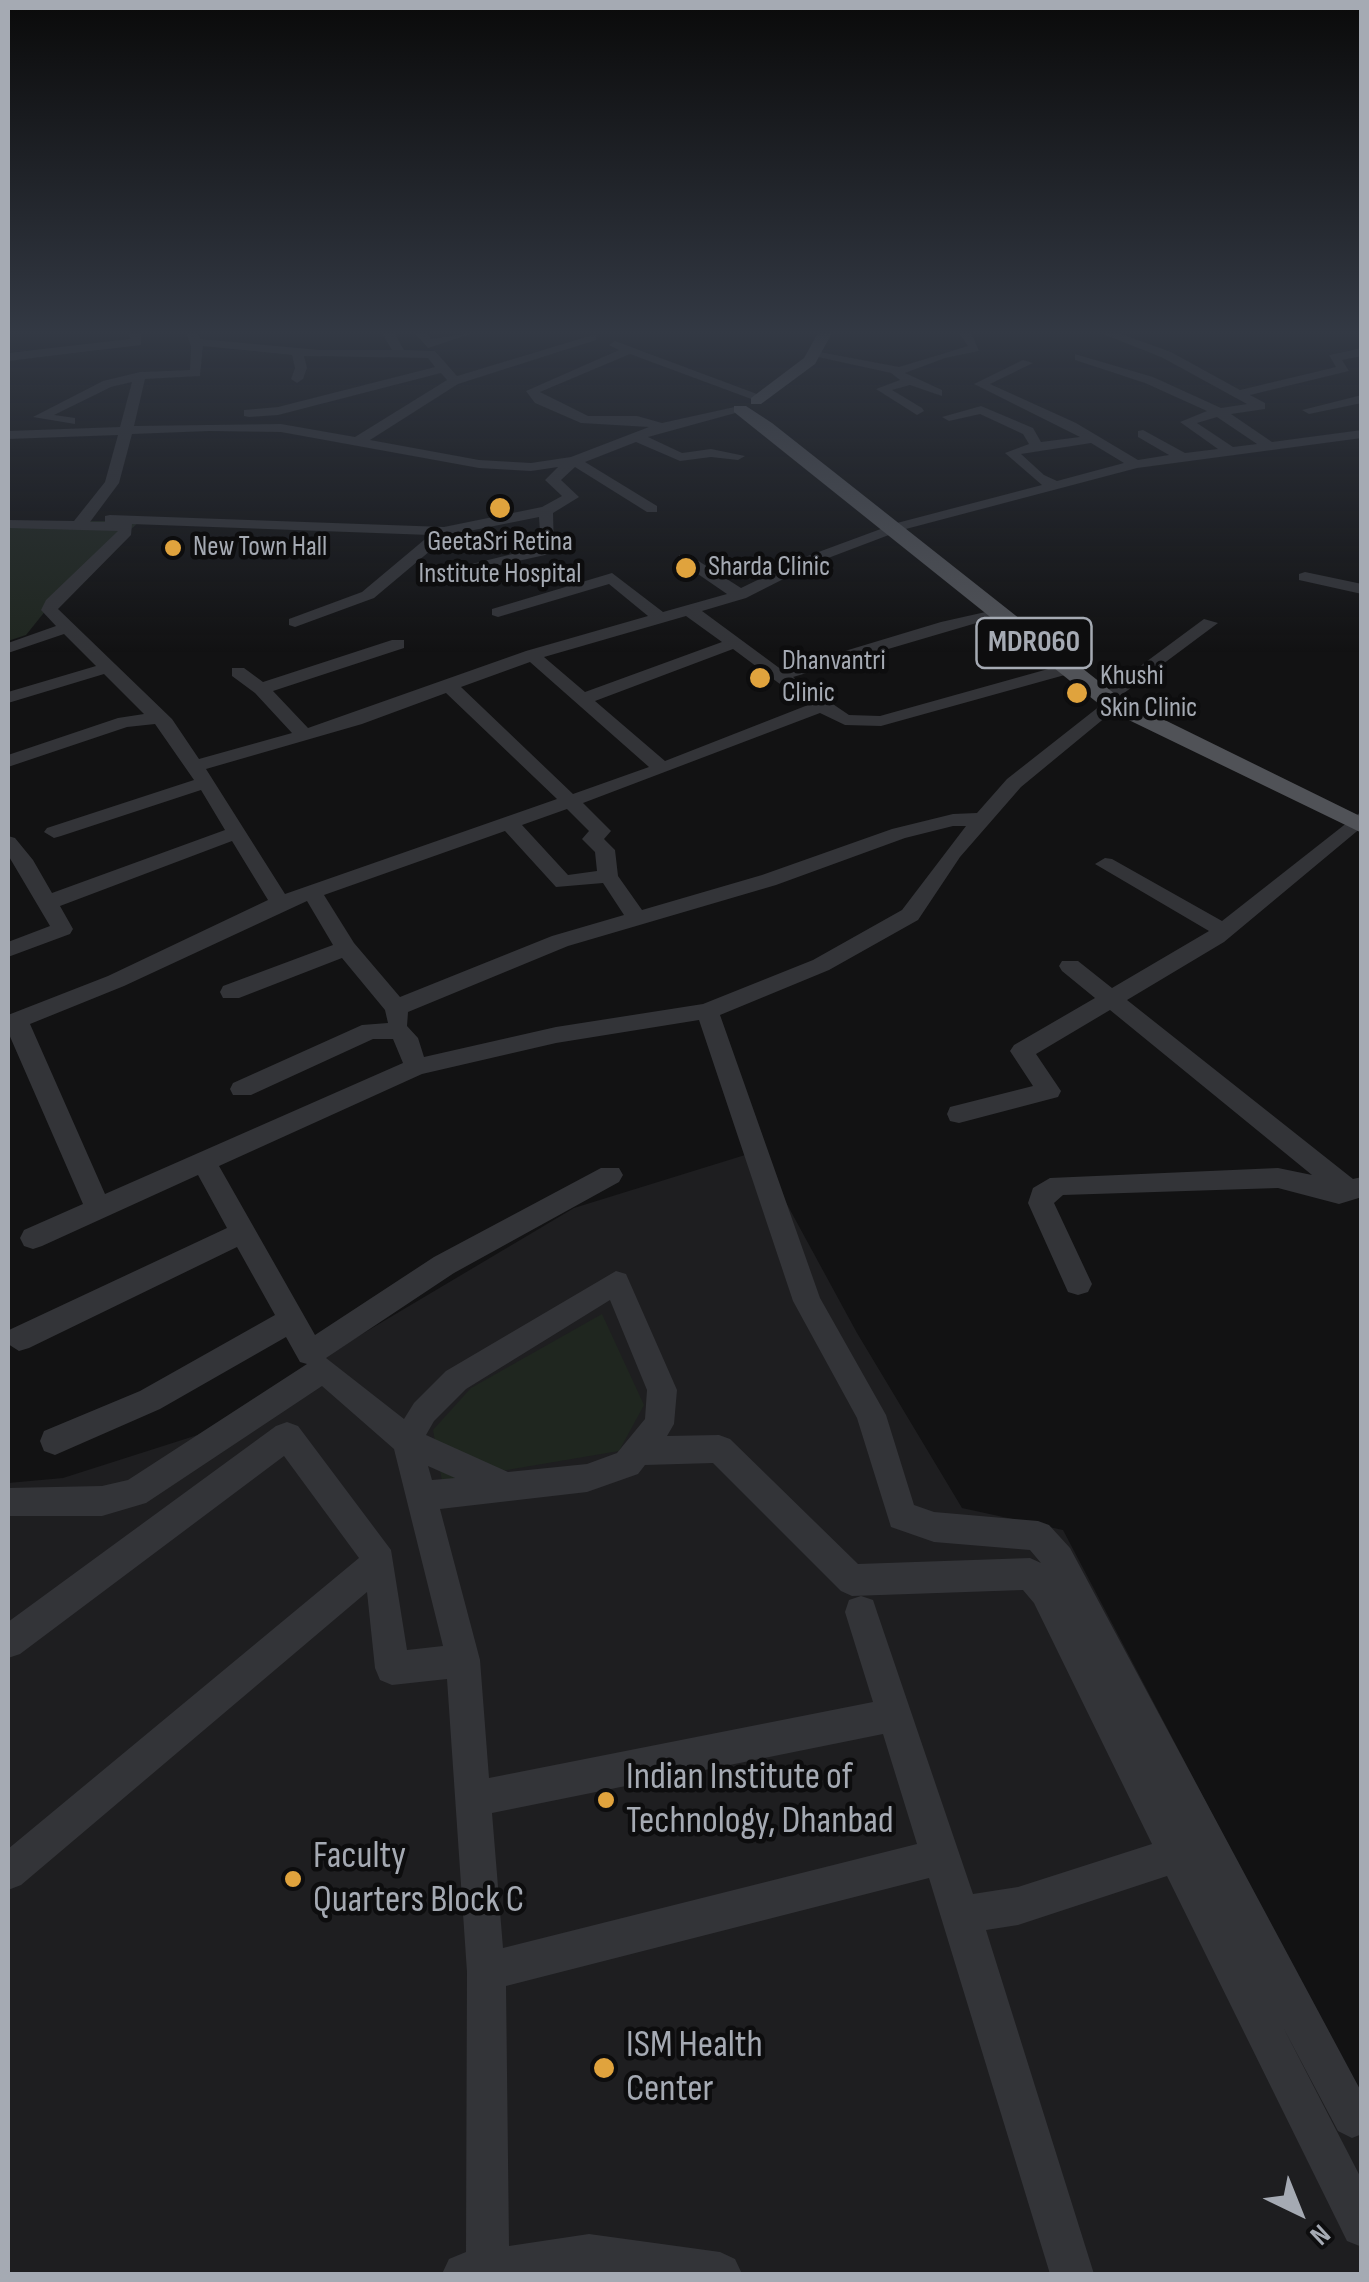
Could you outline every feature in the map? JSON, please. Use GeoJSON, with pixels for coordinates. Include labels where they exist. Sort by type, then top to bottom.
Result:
{"type":"FeatureCollection","features":[{"type":"Feature","properties":{"kind":"main road","name":"MDR060"},"geometry":{"type":"LineString","coordinates":[[784,439],[1113,698]]}},
{"type":"Feature","properties":{"kind":"main road","name":"MDR060"},"geometry":{"type":"LineString","coordinates":[[904,532],[1066,669],[1113,698],[1360,820]]}},
{"type":"Feature","properties":{"kind":"street"},"geometry":{"type":"LineString","coordinates":[[81,521],[112,482],[122,439]]}},
{"type":"Feature","properties":{"kind":"street"},"geometry":{"type":"LineString","coordinates":[[356,439],[498,466],[574,462],[614,493],[652,509]]}},
{"type":"Feature","properties":{"kind":"street"},"geometry":{"type":"LineString","coordinates":[[8,524],[81,521],[444,531],[546,511],[572,498],[552,480],[574,462],[632,439]]}},
{"type":"Feature","properties":{"kind":"street"},"geometry":{"type":"LineString","coordinates":[[643,439],[680,457],[711,453],[738,456]]}},
{"type":"Feature","properties":{"kind":"street"},"geometry":{"type":"LineString","coordinates":[[1032,439],[1036,446]]}},
{"type":"Feature","properties":{"kind":"street"},"geometry":{"type":"LineString","coordinates":[[1055,485],[1039,478],[1012,453],[1088,439]]}},
{"type":"Feature","properties":{"kind":"street"},"geometry":{"type":"LineString","coordinates":[[1093,439],[1136,464]]}},
{"type":"Feature","properties":{"kind":"street"},"geometry":{"type":"LineString","coordinates":[[1152,439],[1181,457]]}},
{"type":"Feature","properties":{"kind":"street"},"geometry":{"type":"LineString","coordinates":[[1213,439],[1228,450]]}},
{"type":"Feature","properties":{"kind":"street"},"geometry":{"type":"LineString","coordinates":[[1259,439],[1269,446]]}},
{"type":"Feature","properties":{"kind":"street"},"geometry":{"type":"LineString","coordinates":[[54,832],[304,735],[532,655],[740,595],[810,560],[1136,464],[1319,439]]}},
{"type":"Feature","properties":{"kind":"street"},"geometry":{"type":"LineString","coordinates":[[904,532],[1066,500]]}},
{"type":"Feature","properties":{"kind":"street"},"geometry":{"type":"LineString","coordinates":[[424,580],[548,550],[546,511]]}},
{"type":"Feature","properties":{"kind":"street"},"geometry":{"type":"LineString","coordinates":[[81,521],[127,529],[49,606],[66,628],[166,724],[280,903]]}},
{"type":"Feature","properties":{"kind":"street"},"geometry":{"type":"LineString","coordinates":[[294,622],[368,595],[444,531]]}},
{"type":"Feature","properties":{"kind":"street"},"geometry":{"type":"LineString","coordinates":[[684,558],[740,595]]}},
{"type":"Feature","properties":{"kind":"street"},"geometry":{"type":"LineString","coordinates":[[595,562],[659,617]]}},
{"type":"Feature","properties":{"kind":"street"},"geometry":{"type":"LineString","coordinates":[[1305,577],[1362,589]]}},
{"type":"Feature","properties":{"kind":"street"},"geometry":{"type":"LineString","coordinates":[[498,612],[612,578]]}},
{"type":"Feature","properties":{"kind":"street"},"geometry":{"type":"LineString","coordinates":[[688,608],[845,720],[881,722],[984,689],[1066,669]]}},
{"type":"Feature","properties":{"kind":"street"},"geometry":{"type":"LineString","coordinates":[[779,676],[999,614]]}},
{"type":"Feature","properties":{"kind":"street"},"geometry":{"type":"LineString","coordinates":[[33,1238],[418,1066],[556,1036],[707,1010],[822,965],[910,916],[953,853],[1014,782],[1210,623]]}},
{"type":"Feature","properties":{"kind":"street"},"geometry":{"type":"LineString","coordinates":[[8,648],[66,628]]}},
{"type":"Feature","properties":{"kind":"street"},"geometry":{"type":"LineString","coordinates":[[584,699],[737,642]]}},
{"type":"Feature","properties":{"kind":"street"},"geometry":{"type":"LineString","coordinates":[[261,689],[398,644]]}},
{"type":"Feature","properties":{"kind":"street"},"geometry":{"type":"LineString","coordinates":[[532,655],[662,769]]}},
{"type":"Feature","properties":{"kind":"street"},"geometry":{"type":"LineString","coordinates":[[8,698],[106,668]]}},
{"type":"Feature","properties":{"kind":"street"},"geometry":{"type":"LineString","coordinates":[[238,672],[261,689],[304,735]]}},
{"type":"Feature","properties":{"kind":"street"},"geometry":{"type":"LineString","coordinates":[[448,686],[600,831],[592,839],[605,850],[608,876],[637,918]]}},
{"type":"Feature","properties":{"kind":"street"},"geometry":{"type":"LineString","coordinates":[[99,1210],[12,1022],[116,981],[280,903],[662,769],[821,706]]}},
{"type":"Feature","properties":{"kind":"street"},"geometry":{"type":"LineString","coordinates":[[8,738],[14,759],[124,722],[158,718]]}},
{"type":"Feature","properties":{"kind":"street"},"geometry":{"type":"LineString","coordinates":[[242,1088],[397,1020],[560,941],[769,880],[899,833],[953,820],[982,819]]}},
{"type":"Feature","properties":{"kind":"street"},"geometry":{"type":"LineString","coordinates":[[959,1114],[1049,1091],[1022,1051],[1246,916],[1360,820]]}},
{"type":"Feature","properties":{"kind":"street"},"geometry":{"type":"LineString","coordinates":[[508,822],[564,882],[608,876]]}},
{"type":"Feature","properties":{"kind":"street"},"geometry":{"type":"LineString","coordinates":[[47,903],[237,832]]}},
{"type":"Feature","properties":{"kind":"street"},"geometry":{"type":"LineString","coordinates":[[8,842],[62,929],[8,950]]}},
{"type":"Feature","properties":{"kind":"street"},"geometry":{"type":"LineString","coordinates":[[1106,864],[1221,929]]}},
{"type":"Feature","properties":{"kind":"street"},"geometry":{"type":"LineString","coordinates":[[312,892],[397,1020],[418,1066]]}},
{"type":"Feature","properties":{"kind":"street"},"geometry":{"type":"LineString","coordinates":[[231,992],[346,948]]}},
{"type":"Feature","properties":{"kind":"street"},"geometry":{"type":"LineString","coordinates":[[1070,966],[1356,1190]]}},
{"type":"Feature","properties":{"kind":"street"},"geometry":{"type":"LineString","coordinates":[[707,1010],[807,1301],[871,1415],[902,1516],[934,1527],[1038,1536],[1059,1560],[1194,1849]]}},
{"type":"Feature","properties":{"kind":"street"},"geometry":{"type":"LineString","coordinates":[[204,1163],[310,1353],[444,1265],[610,1175]]}},
{"type":"Feature","properties":{"kind":"street"},"geometry":{"type":"LineString","coordinates":[[1078,1284],[1040,1203],[1042,1195],[1059,1185],[1278,1178],[1339,1194],[1356,1190]]}},
{"type":"Feature","properties":{"kind":"street"},"geometry":{"type":"LineString","coordinates":[[20,1340],[242,1234]]}},
{"type":"Feature","properties":{"kind":"street"},"geometry":{"type":"LineString","coordinates":[[423,1496],[587,1478],[626,1464],[659,1424],[662,1390],[616,1282],[456,1380],[424,1412],[407,1442],[462,1660],[475,1798],[486,1972],[480,2273],[590,2256],[720,2274]]}},
{"type":"Feature","properties":{"kind":"street"},"geometry":{"type":"LineString","coordinates":[[55,1441],[150,1400],[293,1319]]}},
{"type":"Feature","properties":{"kind":"street"},"geometry":{"type":"LineString","coordinates":[[8,1502],[102,1501],[135,1493],[323,1369],[407,1442],[505,1486]]}},
{"type":"Feature","properties":{"kind":"street"},"geometry":{"type":"LineString","coordinates":[[8,1642],[287,1436],[380,1562],[392,1668],[462,1660]]}},
{"type":"Feature","properties":{"kind":"street"},"geometry":{"type":"LineString","coordinates":[[637,1451],[719,1450],[852,1580],[1030,1574],[1045,1592],[1194,1849],[1343,2119],[1362,2226]]}},
{"type":"Feature","properties":{"kind":"street"},"geometry":{"type":"LineString","coordinates":[[8,1872],[380,1562]]}},
{"type":"Feature","properties":{"kind":"street"},"geometry":{"type":"LineString","coordinates":[[861,1612],[962,1915],[1072,2274]]}},
{"type":"Feature","properties":{"kind":"street"},"geometry":{"type":"LineString","coordinates":[[475,1798],[893,1715]]}},
{"type":"Feature","properties":{"kind":"street"},"geometry":{"type":"LineString","coordinates":[[962,1915],[1018,1906],[1194,1849]]}},
{"type":"Feature","properties":{"kind":"street"},"geometry":{"type":"LineString","coordinates":[[486,1972],[940,1857]]}},
{"type":"Feature","properties":{"kind":"shaded area"},"geometry":{"type":"Polygon","coordinates":[[[8,521],[140,521],[55,599],[26,635],[8,641],[8,521]]]}},
{"type":"Feature","properties":{"kind":"shaded area","name":"Indian Institute of Technology, Dhanbad"},"geometry":{"type":"Polygon","coordinates":[[[758,1151],[857,1333],[962,1508],[1063,1530],[1361,2097],[1361,2274],[8,2274],[8,1483],[63,1478],[207,1432],[325,1356],[574,1208],[758,1151]]]}},
{"type":"Feature","properties":{"kind":"shaded area"},"geometry":{"type":"Polygon","coordinates":[[[602,1314],[644,1405],[619,1451],[442,1481],[433,1430],[471,1388],[602,1314]]]}},
{"type":"Feature","properties":{"kind":"place","name":"GeetaSri Retina Institute Hospital"},"geometry":{"type":"Point","coordinates":[500,508]}},
{"type":"Feature","properties":{"kind":"place","name":"New Town Hall"},"geometry":{"type":"Point","coordinates":[173,548]}},
{"type":"Feature","properties":{"kind":"place","name":"Sharda Clinic"},"geometry":{"type":"Point","coordinates":[686,568]}},
{"type":"Feature","properties":{"kind":"place","name":"Dhanvantri Clinic"},"geometry":{"type":"Point","coordinates":[760,678]}},
{"type":"Feature","properties":{"kind":"place","name":"Khushi Skin Clinic"},"geometry":{"type":"Point","coordinates":[1077,693]}},
{"type":"Feature","properties":{"kind":"place","name":"Indian Institute of Technology, Dhanbad"},"geometry":{"type":"Point","coordinates":[606,1800]}},
{"type":"Feature","properties":{"kind":"place","name":"Faculty Quarters Block C"},"geometry":{"type":"Point","coordinates":[293,1879]}},
{"type":"Feature","properties":{"kind":"place","name":"ISM Health Center"},"geometry":{"type":"Point","coordinates":[604,2068]}}]}
